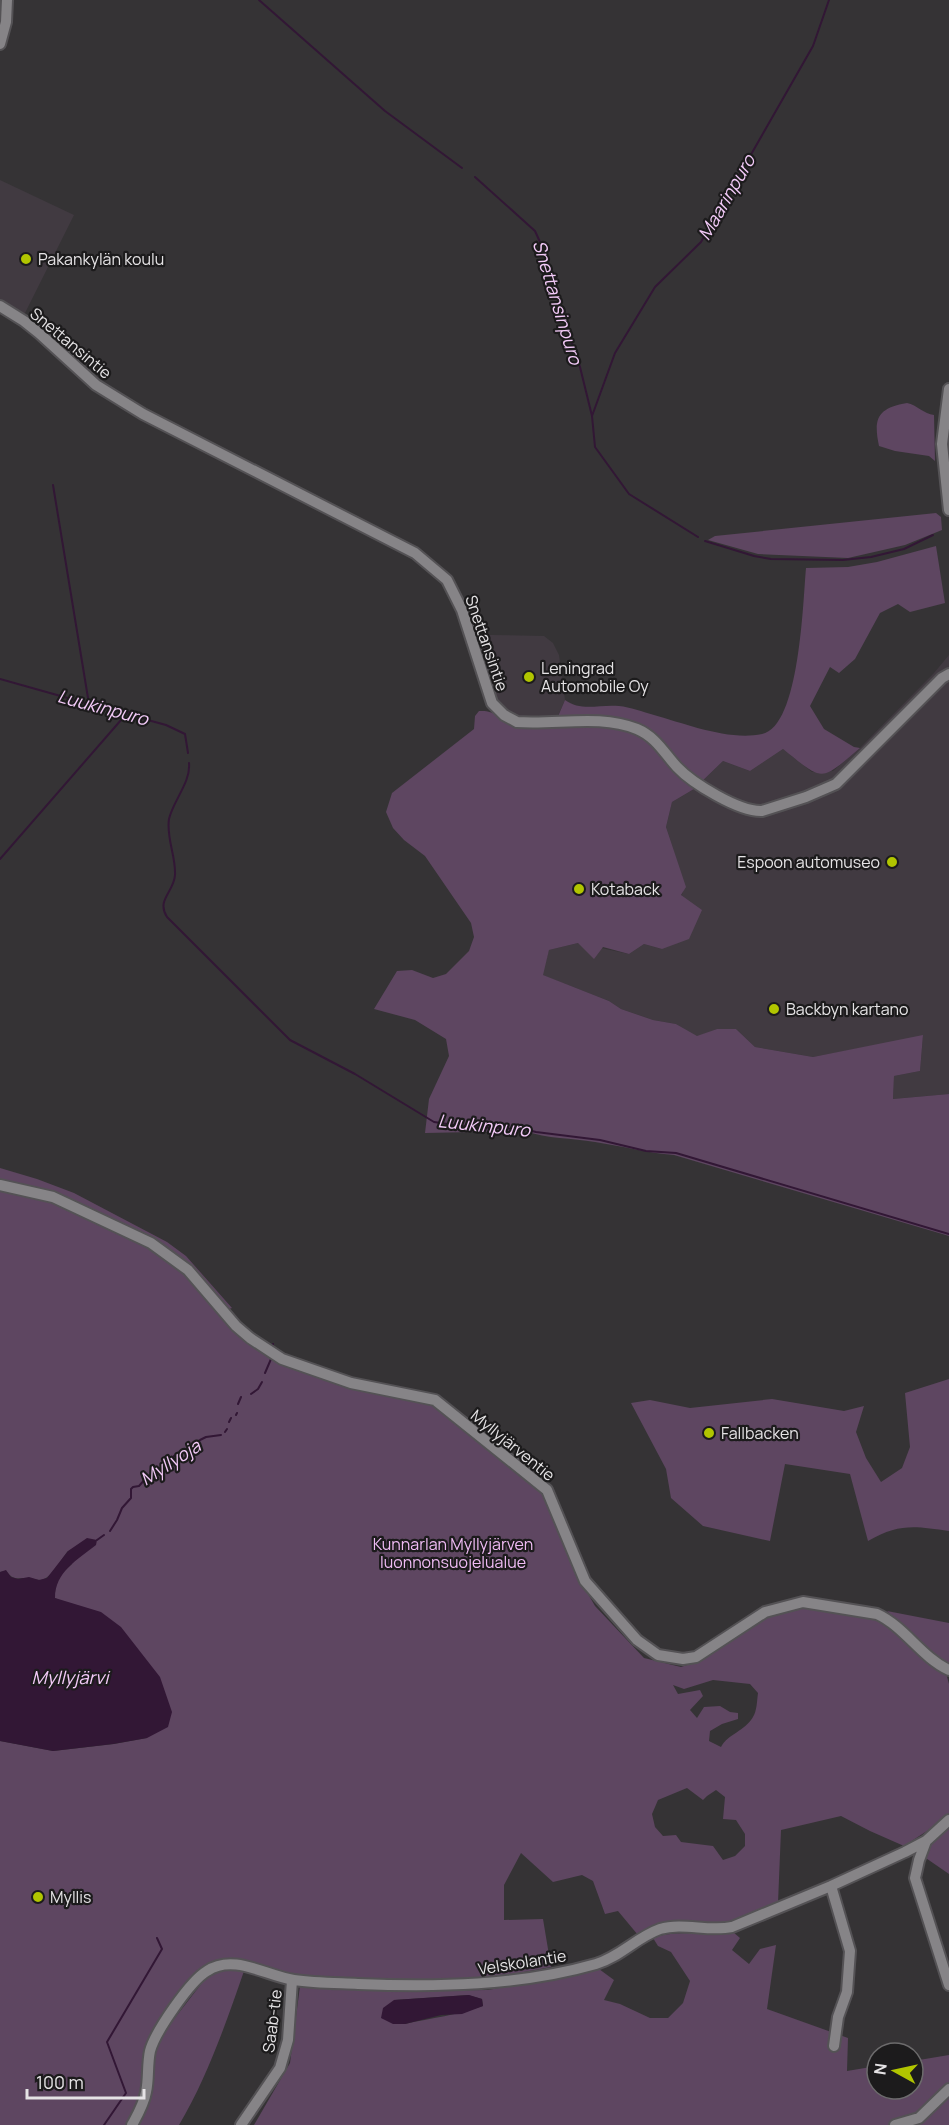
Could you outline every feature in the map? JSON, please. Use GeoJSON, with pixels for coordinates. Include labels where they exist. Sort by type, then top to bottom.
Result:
{"type":"FeatureCollection","features":[{"type":"Feature","properties":{"kind":"street"},"geometry":{"type":"LineString","coordinates":[[0,44],[6,22],[7,0]]}},
{"type":"Feature","properties":{"kind":"street","name":"Snettansintie"},"geometry":{"type":"LineString","coordinates":[[0,306],[39,333],[96,385],[143,414],[415,554],[447,580],[462,610],[492,703],[504,715],[517,722],[611,722],[638,729],[657,742],[678,768],[696,782],[740,807],[762,811],[806,797],[836,784],[942,678],[949,674]]}},
{"type":"Feature","properties":{"kind":"street"},"geometry":{"type":"LineString","coordinates":[[949,389],[942,444],[949,510]]}},
{"type":"Feature","properties":{"kind":"street","name":"Myllyjärventie"},"geometry":{"type":"LineString","coordinates":[[0,1185],[53,1197],[151,1243],[188,1270],[243,1332],[282,1359],[351,1383],[435,1400],[547,1490],[585,1581],[637,1640],[658,1655],[683,1659],[696,1657],[765,1612],[803,1602],[877,1614],[887,1619],[932,1660],[949,1670]]}},
{"type":"Feature","properties":{"kind":"street","name":"Velskolantie"},"geometry":{"type":"LineString","coordinates":[[132,2125],[147,2090],[148,2060],[154,2040],[190,1986],[201,1975],[220,1965],[238,1964],[292,1980],[386,1985],[488,1984],[597,1964],[617,1956],[650,1933],[661,1929],[682,1927],[720,1930],[732,1927],[831,1886],[926,1841],[949,1820]]}},
{"type":"Feature","properties":{"kind":"street"},"geometry":{"type":"LineString","coordinates":[[926,1841],[918,1860],[915,1878],[949,1985]]}},
{"type":"Feature","properties":{"kind":"street"},"geometry":{"type":"LineString","coordinates":[[831,1886],[850,1951],[847,1992],[838,2017],[834,2046]]}},
{"type":"Feature","properties":{"kind":"street","name":"Saab-tie"},"geometry":{"type":"LineString","coordinates":[[241,2125],[280,2068],[288,2040],[292,1980]]}},
{"type":"Feature","properties":{"kind":"street"},"geometry":{"type":"LineString","coordinates":[[895,2125],[919,2118],[949,2089]]}},
{"type":"Feature","properties":{"kind":"shaded area","name":"Pakankylän koulu"},"geometry":{"type":"Polygon","coordinates":[[[0,180],[74,215],[24,315],[0,304],[0,180]]]}},
{"type":"Feature","properties":{"kind":"shaded area"},"geometry":{"type":"Polygon","coordinates":[[[544,636],[553,643],[559,655],[565,700],[557,718],[512,717],[497,702],[475,637],[544,636]]]}},
{"type":"Feature","properties":{"kind":"shaded area"},"geometry":{"type":"Polygon","coordinates":[[[949,655],[949,1094],[893,1099],[894,1076],[920,1071],[923,1036],[813,1057],[755,1047],[736,1029],[717,1029],[697,1037],[676,1024],[653,1020],[621,1009],[609,1001],[542,975],[549,950],[578,943],[629,954],[644,944],[662,949],[685,886],[666,827],[672,802],[694,789],[723,761],[750,771],[783,749],[812,772],[833,771],[860,748],[949,655]]]}},
{"type":"Feature","properties":{"kind":"green space"},"geometry":{"type":"Polygon","coordinates":[[[907,403],[934,415],[935,461],[929,456],[879,446],[877,428],[880,416],[890,408],[907,403]]]}},
{"type":"Feature","properties":{"kind":"green space"},"geometry":{"type":"Polygon","coordinates":[[[936,513],[941,517],[942,530],[905,545],[848,558],[758,554],[708,540],[715,536],[936,513]]]}},
{"type":"Feature","properties":{"kind":"green space"},"geometry":{"type":"Polygon","coordinates":[[[936,546],[945,603],[910,612],[898,604],[880,613],[855,659],[839,673],[830,667],[810,706],[824,729],[854,747],[860,748],[837,767],[822,774],[807,768],[783,749],[750,771],[723,761],[694,789],[672,802],[666,827],[686,887],[681,895],[702,910],[689,939],[662,949],[644,944],[629,954],[603,947],[594,959],[578,943],[549,950],[543,975],[609,1001],[621,1009],[653,1020],[676,1024],[697,1036],[717,1029],[736,1029],[755,1047],[813,1057],[923,1035],[920,1071],[894,1076],[893,1099],[949,1094],[949,1236],[674,1155],[542,1136],[525,1131],[425,1133],[429,1099],[449,1056],[446,1039],[415,1020],[374,1009],[397,971],[412,970],[433,978],[446,974],[469,951],[474,937],[471,923],[425,856],[393,828],[386,812],[392,793],[474,729],[475,716],[479,711],[493,713],[521,725],[553,728],[565,700],[584,707],[628,707],[722,733],[749,736],[762,734],[775,726],[784,710],[792,687],[801,633],[806,568],[848,567],[877,562],[936,546]]]}},
{"type":"Feature","properties":{"kind":"green space","name":"Kunnarlan Myllyjärven luonnonsuojelualue"},"geometry":{"type":"Polygon","coordinates":[[[0,1168],[74,1193],[167,1242],[186,1256],[232,1308],[223,1311],[288,1361],[433,1399],[546,1495],[576,1573],[595,1606],[644,1658],[681,1667],[699,1661],[766,1617],[813,1606],[878,1618],[927,1662],[946,1673],[949,1684],[949,1813],[904,1846],[841,1816],[781,1830],[778,1903],[730,1922],[638,1935],[618,1911],[605,1914],[593,1881],[582,1875],[553,1882],[521,1853],[504,1885],[504,1920],[543,1919],[551,1967],[502,1976],[461,1980],[366,1981],[293,1975],[234,1959],[218,1960],[198,1972],[156,2027],[139,2104],[126,2125],[0,2125],[0,1741],[53,1751],[147,1738],[61,1601],[55,1598],[59,1579],[72,1564],[68,1551],[45,1579],[15,1578],[6,1571],[0,1572],[0,1168]],[[713,1680],[684,1689],[673,1685],[678,1694],[700,1690],[703,1696],[690,1710],[697,1718],[704,1707],[720,1706],[730,1712],[738,1713],[738,1719],[710,1731],[709,1741],[721,1747],[750,1722],[756,1709],[758,1693],[750,1684],[713,1680]],[[687,1788],[658,1800],[652,1814],[655,1827],[663,1836],[676,1835],[681,1842],[713,1846],[723,1860],[735,1856],[745,1846],[745,1834],[736,1820],[723,1819],[725,1797],[716,1790],[703,1800],[687,1788]]]}},
{"type":"Feature","properties":{"kind":"green space"},"geometry":{"type":"Polygon","coordinates":[[[949,1379],[949,1531],[907,1527],[889,1531],[868,1541],[850,1474],[785,1464],[770,1541],[703,1526],[671,1498],[666,1469],[631,1403],[650,1400],[690,1408],[772,1399],[844,1411],[864,1406],[856,1432],[866,1458],[881,1482],[902,1468],[910,1447],[905,1393],[949,1379]]]}},
{"type":"Feature","properties":{"kind":"green space"},"geometry":{"type":"Polygon","coordinates":[[[887,1611],[949,1623],[949,1664],[934,1656],[887,1611]]]}},
{"type":"Feature","properties":{"kind":"green space"},"geometry":{"type":"Polygon","coordinates":[[[949,1826],[949,1874],[920,1854],[949,1826]]]}},
{"type":"Feature","properties":{"kind":"green space"},"geometry":{"type":"Polygon","coordinates":[[[733,1932],[740,1938],[732,1950],[749,1964],[760,1949],[776,1945],[767,2009],[848,2038],[847,2071],[865,2068],[865,2101],[925,2101],[925,2059],[949,2055],[949,2125],[254,2125],[290,2063],[300,1986],[386,1991],[488,1990],[599,1969],[614,1980],[604,2000],[620,2004],[650,2018],[668,2018],[683,2003],[690,1981],[671,1952],[658,1946],[653,1938],[683,1933],[733,1932]],[[468,1995],[394,2000],[405,2024],[483,2006],[482,1999],[468,1995]]]}},
{"type":"Feature","properties":{"kind":"green space"},"geometry":{"type":"Polygon","coordinates":[[[229,1969],[244,1971],[207,2069],[179,2125],[138,2125],[152,2091],[155,2051],[164,2032],[205,1979],[229,1969]]]}},
{"type":"Feature","properties":{"kind":"water","name":"Myllyjärvi"},"geometry":{"type":"Polygon","coordinates":[[[87,1538],[97,1540],[96,1545],[68,1567],[59,1581],[55,1598],[101,1612],[121,1627],[160,1677],[172,1712],[168,1727],[147,1738],[53,1751],[0,1741],[0,1572],[6,1570],[11,1577],[18,1579],[47,1578],[68,1551],[87,1538]]]}},
{"type":"Feature","properties":{"kind":"water"},"geometry":{"type":"Polygon","coordinates":[[[469,1995],[482,1999],[483,2006],[462,2014],[441,2015],[405,2024],[393,2024],[381,2018],[383,2008],[394,2000],[469,1995]]]}},
{"type":"Feature","properties":{"kind":"waterway","name":"Snettansinpuro"},"geometry":{"type":"LineString","coordinates":[[259,0],[385,111],[462,168]]}},
{"type":"Feature","properties":{"kind":"waterway","name":"Maarinpuro"},"geometry":{"type":"LineString","coordinates":[[592,416],[615,353],[655,287],[701,242],[813,46],[829,0]]}},
{"type":"Feature","properties":{"kind":"waterway","name":"Snettansinpuro"},"geometry":{"type":"LineString","coordinates":[[475,177],[535,231],[545,253],[580,367],[592,416],[595,447],[629,494],[698,537]]}},
{"type":"Feature","properties":{"kind":"waterway"},"geometry":{"type":"LineString","coordinates":[[53,485],[89,704]]}},
{"type":"Feature","properties":{"kind":"waterway"},"geometry":{"type":"LineString","coordinates":[[705,541],[771,559],[843,560],[871,557],[904,549],[933,535]]}},
{"type":"Feature","properties":{"kind":"waterway","name":"Luukinpuro"},"geometry":{"type":"LineString","coordinates":[[0,679],[89,704],[128,712],[166,725],[185,734],[188,753]]}},
{"type":"Feature","properties":{"kind":"waterway"},"geometry":{"type":"LineString","coordinates":[[0,859],[128,712]]}},
{"type":"Feature","properties":{"kind":"waterway","name":"Luukinpuro"},"geometry":{"type":"LineString","coordinates":[[189,763],[185,784],[169,819],[175,875],[164,901],[164,911],[167,917],[290,1040],[355,1074],[434,1122],[468,1127],[524,1129],[600,1140],[646,1151],[676,1153],[949,1234]]}},
{"type":"Feature","properties":{"kind":"waterway","name":"Myllyoja"},"geometry":{"type":"LineString","coordinates":[[265,1373],[271,1359]]}},
{"type":"Feature","properties":{"kind":"waterway","name":"Myllyoja"},"geometry":{"type":"LineString","coordinates":[[251,1394],[262,1382]]}},
{"type":"Feature","properties":{"kind":"waterway","name":"Myllyoja"},"geometry":{"type":"LineString","coordinates":[[238,1404],[241,1397]]}},
{"type":"Feature","properties":{"kind":"waterway","name":"Myllyoja"},"geometry":{"type":"LineString","coordinates":[[229,1422],[231,1418]]}},
{"type":"Feature","properties":{"kind":"waterway","name":"Myllyoja"},"geometry":{"type":"LineString","coordinates":[[110,1531],[122,1508],[131,1498],[133,1487],[139,1486],[147,1477],[161,1471],[174,1456],[200,1440],[221,1435]]}},
{"type":"Feature","properties":{"kind":"waterway"},"geometry":{"type":"LineString","coordinates":[[97,1540],[104,1535]]}},
{"type":"Feature","properties":{"kind":"waterway"},"geometry":{"type":"LineString","coordinates":[[104,2125],[126,2093],[107,2042],[162,1949],[157,1938]]}},
{"type":"Feature","properties":{"kind":"place","name":"Pakankylän koulu"},"geometry":{"type":"Point","coordinates":[26,259]}},
{"type":"Feature","properties":{"kind":"place","name":"Leningrad Automobile Oy"},"geometry":{"type":"Point","coordinates":[529,677]}},
{"type":"Feature","properties":{"kind":"place","name":"Espoon automuseo"},"geometry":{"type":"Point","coordinates":[892,862]}},
{"type":"Feature","properties":{"kind":"place","name":"Kotaback"},"geometry":{"type":"Point","coordinates":[579,889]}},
{"type":"Feature","properties":{"kind":"place","name":"Backbyn kartano"},"geometry":{"type":"Point","coordinates":[774,1009]}},
{"type":"Feature","properties":{"kind":"place","name":"Fallbacken"},"geometry":{"type":"Point","coordinates":[709,1433]}},
{"type":"Feature","properties":{"kind":"place","name":"Myllis"},"geometry":{"type":"Point","coordinates":[38,1897]}}]}
